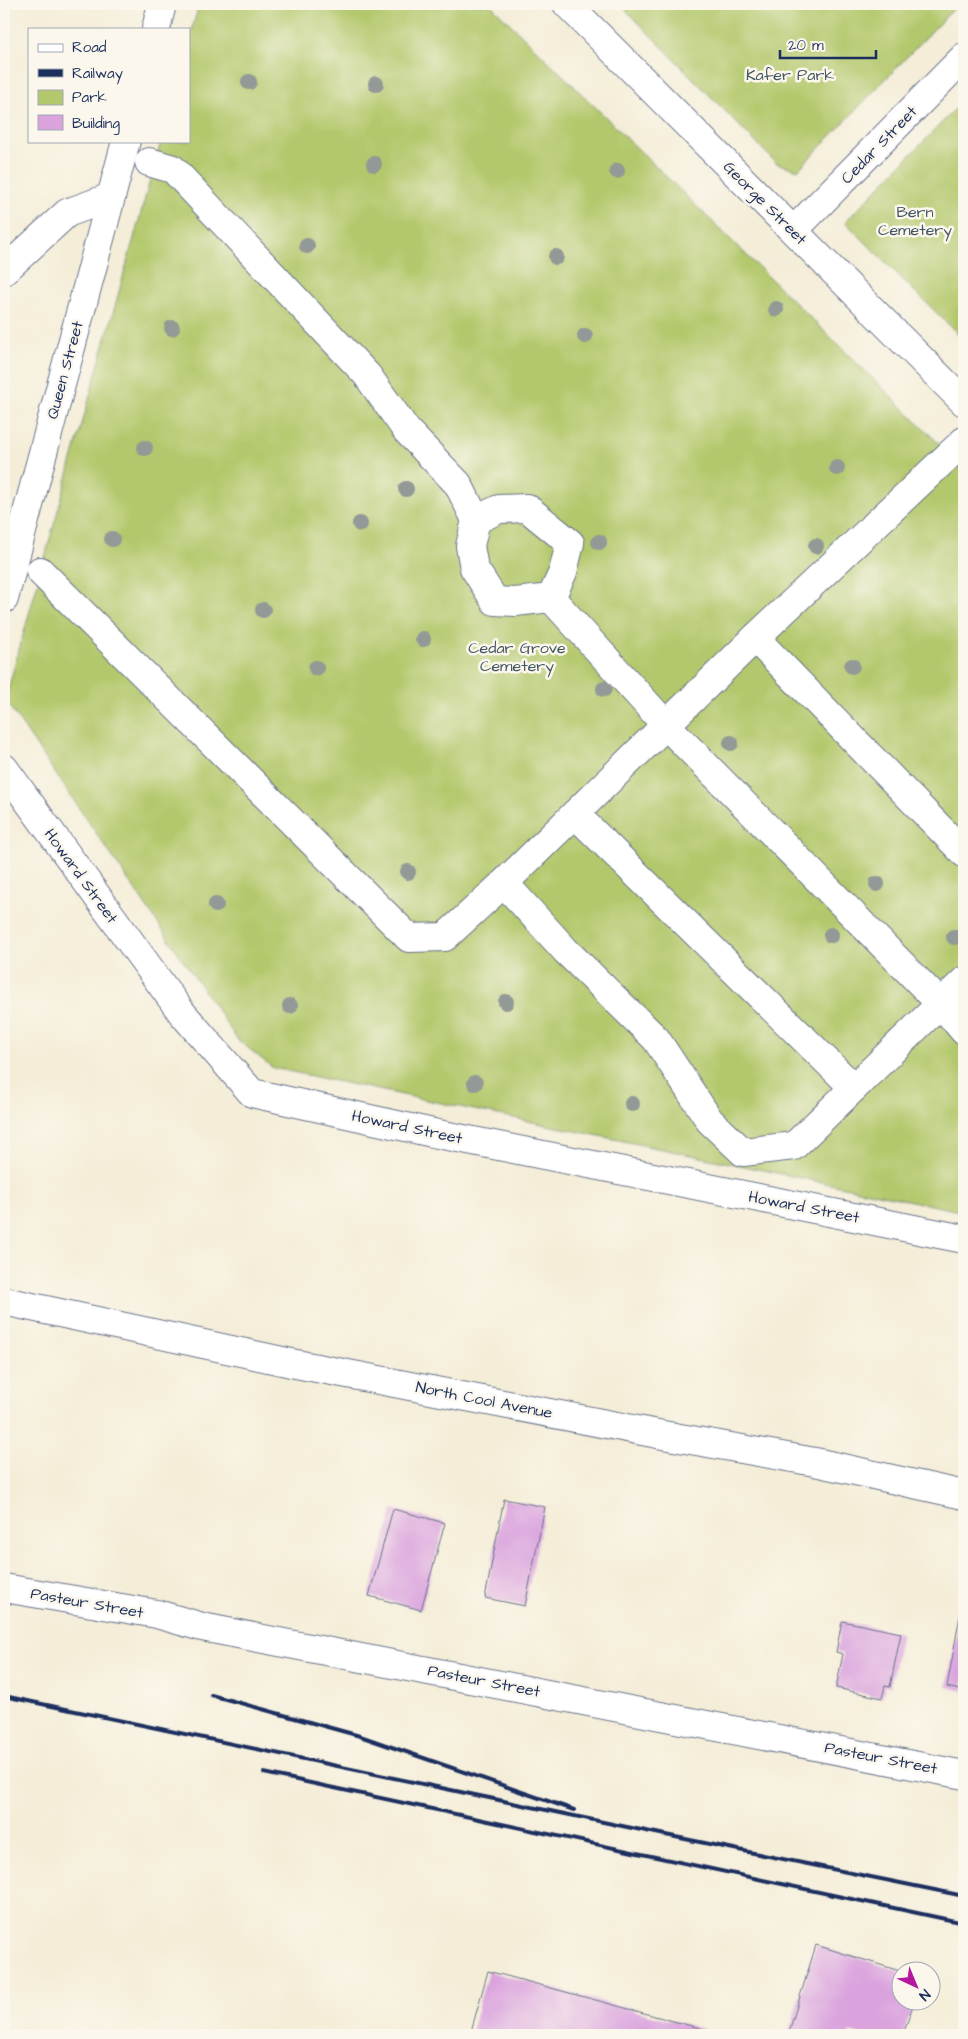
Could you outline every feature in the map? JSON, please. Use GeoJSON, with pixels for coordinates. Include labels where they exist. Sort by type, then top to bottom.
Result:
{"type":"FeatureCollection","features":[{"type":"Feature","properties":{"kind":"street"},"geometry":{"type":"LineString","coordinates":[[156,28],[162,4]]}},
{"type":"Feature","properties":{"kind":"street","name":"George Street"},"geometry":{"type":"LineString","coordinates":[[567,4],[964,402]]}},
{"type":"Feature","properties":{"kind":"street","name":"Cedar Street"},"geometry":{"type":"LineString","coordinates":[[795,232],[798,226],[964,58]]}},
{"type":"Feature","properties":{"kind":"street","name":"Queen Street"},"geometry":{"type":"LineString","coordinates":[[4,599],[126,142]]}},
{"type":"Feature","properties":{"kind":"street"},"geometry":{"type":"LineString","coordinates":[[149,162],[173,169],[367,375],[408,431],[458,484],[476,520],[470,546],[474,568],[495,601],[515,602],[551,598]]}},
{"type":"Feature","properties":{"kind":"street"},"geometry":{"type":"LineString","coordinates":[[4,272],[67,212],[111,197]]}},
{"type":"Feature","properties":{"kind":"street"},"geometry":{"type":"LineString","coordinates":[[40,571],[409,938],[445,937],[504,883],[755,638],[964,441]]}},
{"type":"Feature","properties":{"kind":"street"},"geometry":{"type":"LineString","coordinates":[[476,520],[499,509],[527,508],[570,543],[563,572],[551,598]]}},
{"type":"Feature","properties":{"kind":"street"},"geometry":{"type":"LineString","coordinates":[[551,598],[666,725],[940,1004],[964,1031]]}},
{"type":"Feature","properties":{"kind":"street"},"geometry":{"type":"LineString","coordinates":[[755,638],[964,853]]}},
{"type":"Feature","properties":{"kind":"street","name":"Howard Street"},"geometry":{"type":"LineString","coordinates":[[4,768],[182,1013],[252,1093],[443,1135],[964,1239]]}},
{"type":"Feature","properties":{"kind":"street"},"geometry":{"type":"LineString","coordinates":[[575,814],[854,1088]]}},
{"type":"Feature","properties":{"kind":"street"},"geometry":{"type":"LineString","coordinates":[[504,883],[566,951],[656,1039],[710,1121],[743,1152],[794,1146],[964,981]]}},
{"type":"Feature","properties":{"kind":"street","name":"North Cool Avenue"},"geometry":{"type":"LineString","coordinates":[[4,1302],[296,1364],[663,1435],[815,1462],[964,1496]]}},
{"type":"Feature","properties":{"kind":"street","name":"Pasteur Street"},"geometry":{"type":"LineString","coordinates":[[4,1588],[157,1614],[202,1627],[964,1774]]}},
{"type":"Feature","properties":{"kind":"green space","name":"Cedar Grove Cemetery"},"geometry":{"type":"Polygon","coordinates":[[[199,4],[490,4],[964,468],[964,1212],[273,1068],[237,1039],[5,700],[161,142],[190,142],[190,36],[199,4]]]}},
{"type":"Feature","properties":{"kind":"green space","name":"Kafer Park"},"geometry":{"type":"Polygon","coordinates":[[[620,4],[958,4],[798,170],[776,163],[620,4]]]}},
{"type":"Feature","properties":{"kind":"green space","name":"Bern Cemetery"},"geometry":{"type":"Polygon","coordinates":[[[964,100],[964,340],[845,222],[964,100]]]}},
{"type":"Feature","properties":{"kind":"building"},"geometry":{"type":"Polygon","coordinates":[[[504,1499],[545,1507],[525,1606],[485,1598],[504,1499]]]}},
{"type":"Feature","properties":{"kind":"building"},"geometry":{"type":"Polygon","coordinates":[[[393,1509],[445,1523],[421,1610],[369,1596],[393,1509]]]}},
{"type":"Feature","properties":{"kind":"building"},"geometry":{"type":"Polygon","coordinates":[[[964,1599],[964,1691],[947,1687],[964,1599]]]}},
{"type":"Feature","properties":{"kind":"building"},"geometry":{"type":"Polygon","coordinates":[[[842,1621],[901,1633],[890,1687],[885,1686],[882,1698],[836,1688],[843,1654],[836,1652],[842,1621]]]}},
{"type":"Feature","properties":{"kind":"building"},"geometry":{"type":"Polygon","coordinates":[[[816,1945],[890,1968],[890,2012],[911,2012],[903,2035],[859,2035],[850,2032],[849,2035],[788,2035],[816,1945]]]}},
{"type":"Feature","properties":{"kind":"building"},"geometry":{"type":"Polygon","coordinates":[[[488,1971],[714,2032],[713,2035],[470,2035],[488,1971]]]}},
{"type":"Feature","properties":{"kind":"railway"},"geometry":{"type":"LineString","coordinates":[[211,1695],[360,1736],[574,1810]]}},
{"type":"Feature","properties":{"kind":"railway"},"geometry":{"type":"LineString","coordinates":[[4,1696],[964,1896]]}},
{"type":"Feature","properties":{"kind":"railway"},"geometry":{"type":"LineString","coordinates":[[264,1773],[964,1923]]}}]}
